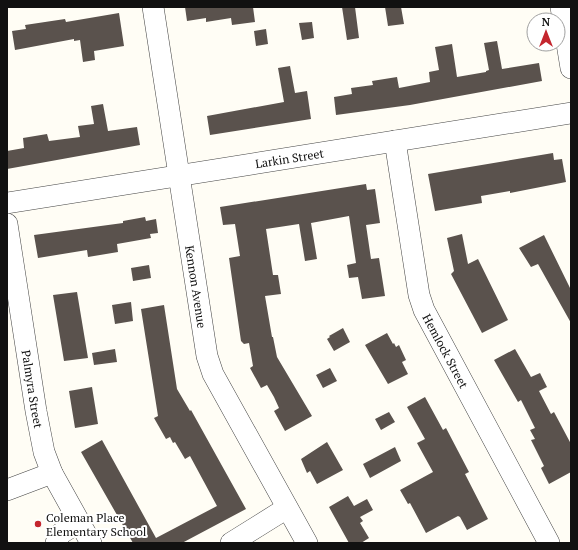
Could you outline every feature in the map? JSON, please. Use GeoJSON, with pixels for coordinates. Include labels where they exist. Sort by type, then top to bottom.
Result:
{"type":"FeatureCollection","features":[{"type":"Feature","properties":{"kind":"street","name":"Kennon Avenue"},"geometry":{"type":"LineString","coordinates":[[153,7],[207,356],[212,374],[307,543]]}},
{"type":"Feature","properties":{"kind":"street"},"geometry":{"type":"LineString","coordinates":[[562,7],[571,68]]}},
{"type":"Feature","properties":{"kind":"street","name":"Larkin Street"},"geometry":{"type":"LineString","coordinates":[[7,203],[180,177],[571,113]]}},
{"type":"Feature","properties":{"kind":"street","name":"Hemlock Street"},"geometry":{"type":"LineString","coordinates":[[395,141],[419,295],[424,310],[549,543]]}},
{"type":"Feature","properties":{"kind":"street","name":"Palmyra Street"},"geometry":{"type":"LineString","coordinates":[[7,224],[36,411],[44,452],[52,472],[91,543]]}},
{"type":"Feature","properties":{"kind":"street"},"geometry":{"type":"LineString","coordinates":[[7,490],[52,472]]}},
{"type":"Feature","properties":{"kind":"street"},"geometry":{"type":"LineString","coordinates":[[231,543],[287,508]]}},
{"type":"Feature","properties":{"kind":"street"},"geometry":{"type":"LineString","coordinates":[[56,543],[60,534],[79,522]]}},
{"type":"Feature","properties":{"kind":"building"},"geometry":{"type":"Polygon","coordinates":[[[185,7],[253,7],[255,22],[232,25],[231,18],[206,22],[206,18],[187,21],[185,7]]]}},
{"type":"Feature","properties":{"kind":"building"},"geometry":{"type":"Polygon","coordinates":[[[342,7],[355,7],[359,38],[347,40],[342,7]]]}},
{"type":"Feature","properties":{"kind":"building"},"geometry":{"type":"Polygon","coordinates":[[[385,7],[401,7],[404,24],[388,26],[385,7]]]}},
{"type":"Feature","properties":{"kind":"building"},"geometry":{"type":"Polygon","coordinates":[[[119,13],[124,46],[94,51],[95,60],[83,62],[80,40],[74,41],[74,39],[15,50],[12,31],[26,29],[25,25],[65,19],[66,22],[119,13]]]}},
{"type":"Feature","properties":{"kind":"building"},"geometry":{"type":"Polygon","coordinates":[[[312,22],[314,38],[302,40],[299,23],[312,22]]]}},
{"type":"Feature","properties":{"kind":"building"},"geometry":{"type":"Polygon","coordinates":[[[266,29],[268,44],[256,46],[254,31],[266,29]]]}},
{"type":"Feature","properties":{"kind":"building"},"geometry":{"type":"Polygon","coordinates":[[[497,41],[502,69],[539,63],[542,81],[410,105],[336,115],[334,97],[352,94],[351,88],[373,85],[372,81],[397,77],[399,88],[430,82],[429,72],[439,70],[435,47],[452,44],[457,77],[486,72],[489,70],[484,43],[497,41]]]}},
{"type":"Feature","properties":{"kind":"building"},"geometry":{"type":"Polygon","coordinates":[[[290,66],[295,93],[307,91],[311,119],[210,135],[207,116],[284,102],[278,68],[290,66]]]}},
{"type":"Feature","properties":{"kind":"building"},"geometry":{"type":"Polygon","coordinates":[[[103,104],[108,131],[137,127],[140,145],[7,169],[7,151],[24,148],[23,138],[47,134],[49,141],[80,137],[78,126],[94,124],[91,106],[103,104]]]}},
{"type":"Feature","properties":{"kind":"building"},"geometry":{"type":"Polygon","coordinates":[[[553,153],[554,160],[562,159],[566,182],[510,193],[510,191],[481,196],[482,203],[435,211],[428,174],[553,153]]]}},
{"type":"Feature","properties":{"kind":"building"},"geometry":{"type":"Polygon","coordinates":[[[366,184],[367,190],[375,189],[380,223],[366,225],[371,259],[379,258],[385,296],[362,299],[358,277],[349,278],[347,265],[356,263],[349,216],[311,223],[317,259],[305,261],[299,224],[266,229],[273,275],[278,275],[281,294],[265,296],[272,337],[277,357],[312,416],[285,431],[274,411],[279,408],[274,397],[267,385],[261,388],[250,368],[253,366],[249,343],[244,344],[241,341],[229,258],[240,256],[235,224],[223,225],[220,207],[366,184]]]}},
{"type":"Feature","properties":{"kind":"building"},"geometry":{"type":"Polygon","coordinates":[[[145,217],[146,221],[156,219],[158,233],[150,234],[151,238],[117,244],[118,252],[88,257],[87,250],[38,258],[34,235],[123,223],[123,221],[145,217]]]}},
{"type":"Feature","properties":{"kind":"building"},"geometry":{"type":"Polygon","coordinates":[[[462,234],[468,264],[478,259],[508,320],[482,333],[451,274],[454,271],[447,238],[462,234]]]}},
{"type":"Feature","properties":{"kind":"building"},"geometry":{"type":"Polygon","coordinates":[[[544,235],[571,290],[571,323],[538,264],[531,267],[519,248],[544,235]]]}},
{"type":"Feature","properties":{"kind":"building"},"geometry":{"type":"Polygon","coordinates":[[[149,265],[151,278],[133,281],[131,268],[149,265]]]}},
{"type":"Feature","properties":{"kind":"building"},"geometry":{"type":"Polygon","coordinates":[[[77,292],[88,358],[64,361],[53,295],[77,292]]]}},
{"type":"Feature","properties":{"kind":"building"},"geometry":{"type":"Polygon","coordinates":[[[131,302],[133,321],[115,324],[112,305],[131,302]]]}},
{"type":"Feature","properties":{"kind":"building"},"geometry":{"type":"Polygon","coordinates":[[[164,305],[177,389],[190,411],[191,410],[246,509],[182,543],[133,543],[81,452],[102,440],[156,538],[217,506],[190,456],[185,459],[175,442],[173,443],[170,437],[166,439],[154,418],[158,416],[141,309],[164,305]]]}},
{"type":"Feature","properties":{"kind":"building"},"geometry":{"type":"Polygon","coordinates":[[[343,328],[350,342],[334,351],[327,339],[330,337],[329,336],[343,328]]]}},
{"type":"Feature","properties":{"kind":"building"},"geometry":{"type":"Polygon","coordinates":[[[387,333],[396,347],[399,345],[406,360],[402,362],[408,374],[388,384],[365,345],[387,333]]]}},
{"type":"Feature","properties":{"kind":"building"},"geometry":{"type":"Polygon","coordinates":[[[115,349],[117,362],[94,365],[92,353],[115,349]]]}},
{"type":"Feature","properties":{"kind":"building"},"geometry":{"type":"Polygon","coordinates":[[[515,349],[531,377],[540,373],[547,387],[539,391],[551,414],[554,412],[571,444],[571,472],[549,484],[541,468],[544,466],[531,440],[535,439],[530,430],[535,428],[521,400],[518,402],[494,360],[515,349]]]}},
{"type":"Feature","properties":{"kind":"building"},"geometry":{"type":"Polygon","coordinates":[[[330,368],[337,381],[323,388],[316,375],[330,368]]]}},
{"type":"Feature","properties":{"kind":"building"},"geometry":{"type":"Polygon","coordinates":[[[92,387],[98,424],[75,428],[69,391],[92,387]]]}},
{"type":"Feature","properties":{"kind":"building"},"geometry":{"type":"Polygon","coordinates":[[[425,397],[443,430],[446,428],[469,472],[465,474],[488,519],[467,530],[458,516],[426,533],[410,503],[408,504],[400,490],[433,472],[417,443],[425,439],[407,407],[425,397]]]}},
{"type":"Feature","properties":{"kind":"building"},"geometry":{"type":"Polygon","coordinates":[[[389,412],[395,422],[381,430],[375,419],[389,412]]]}},
{"type":"Feature","properties":{"kind":"building"},"geometry":{"type":"Polygon","coordinates":[[[327,442],[343,470],[317,484],[310,471],[307,473],[301,459],[327,442]]]}},
{"type":"Feature","properties":{"kind":"building"},"geometry":{"type":"Polygon","coordinates":[[[395,447],[401,461],[370,478],[363,464],[395,447]]]}},
{"type":"Feature","properties":{"kind":"building"},"geometry":{"type":"Polygon","coordinates":[[[348,496],[354,506],[367,499],[373,510],[360,517],[363,521],[360,523],[369,538],[361,543],[349,543],[329,507],[348,496]]]}},
{"type":"Feature","properties":{"kind":"place","name":"Coleman Place Elementary School"},"geometry":{"type":"Point","coordinates":[38,524]}}]}
